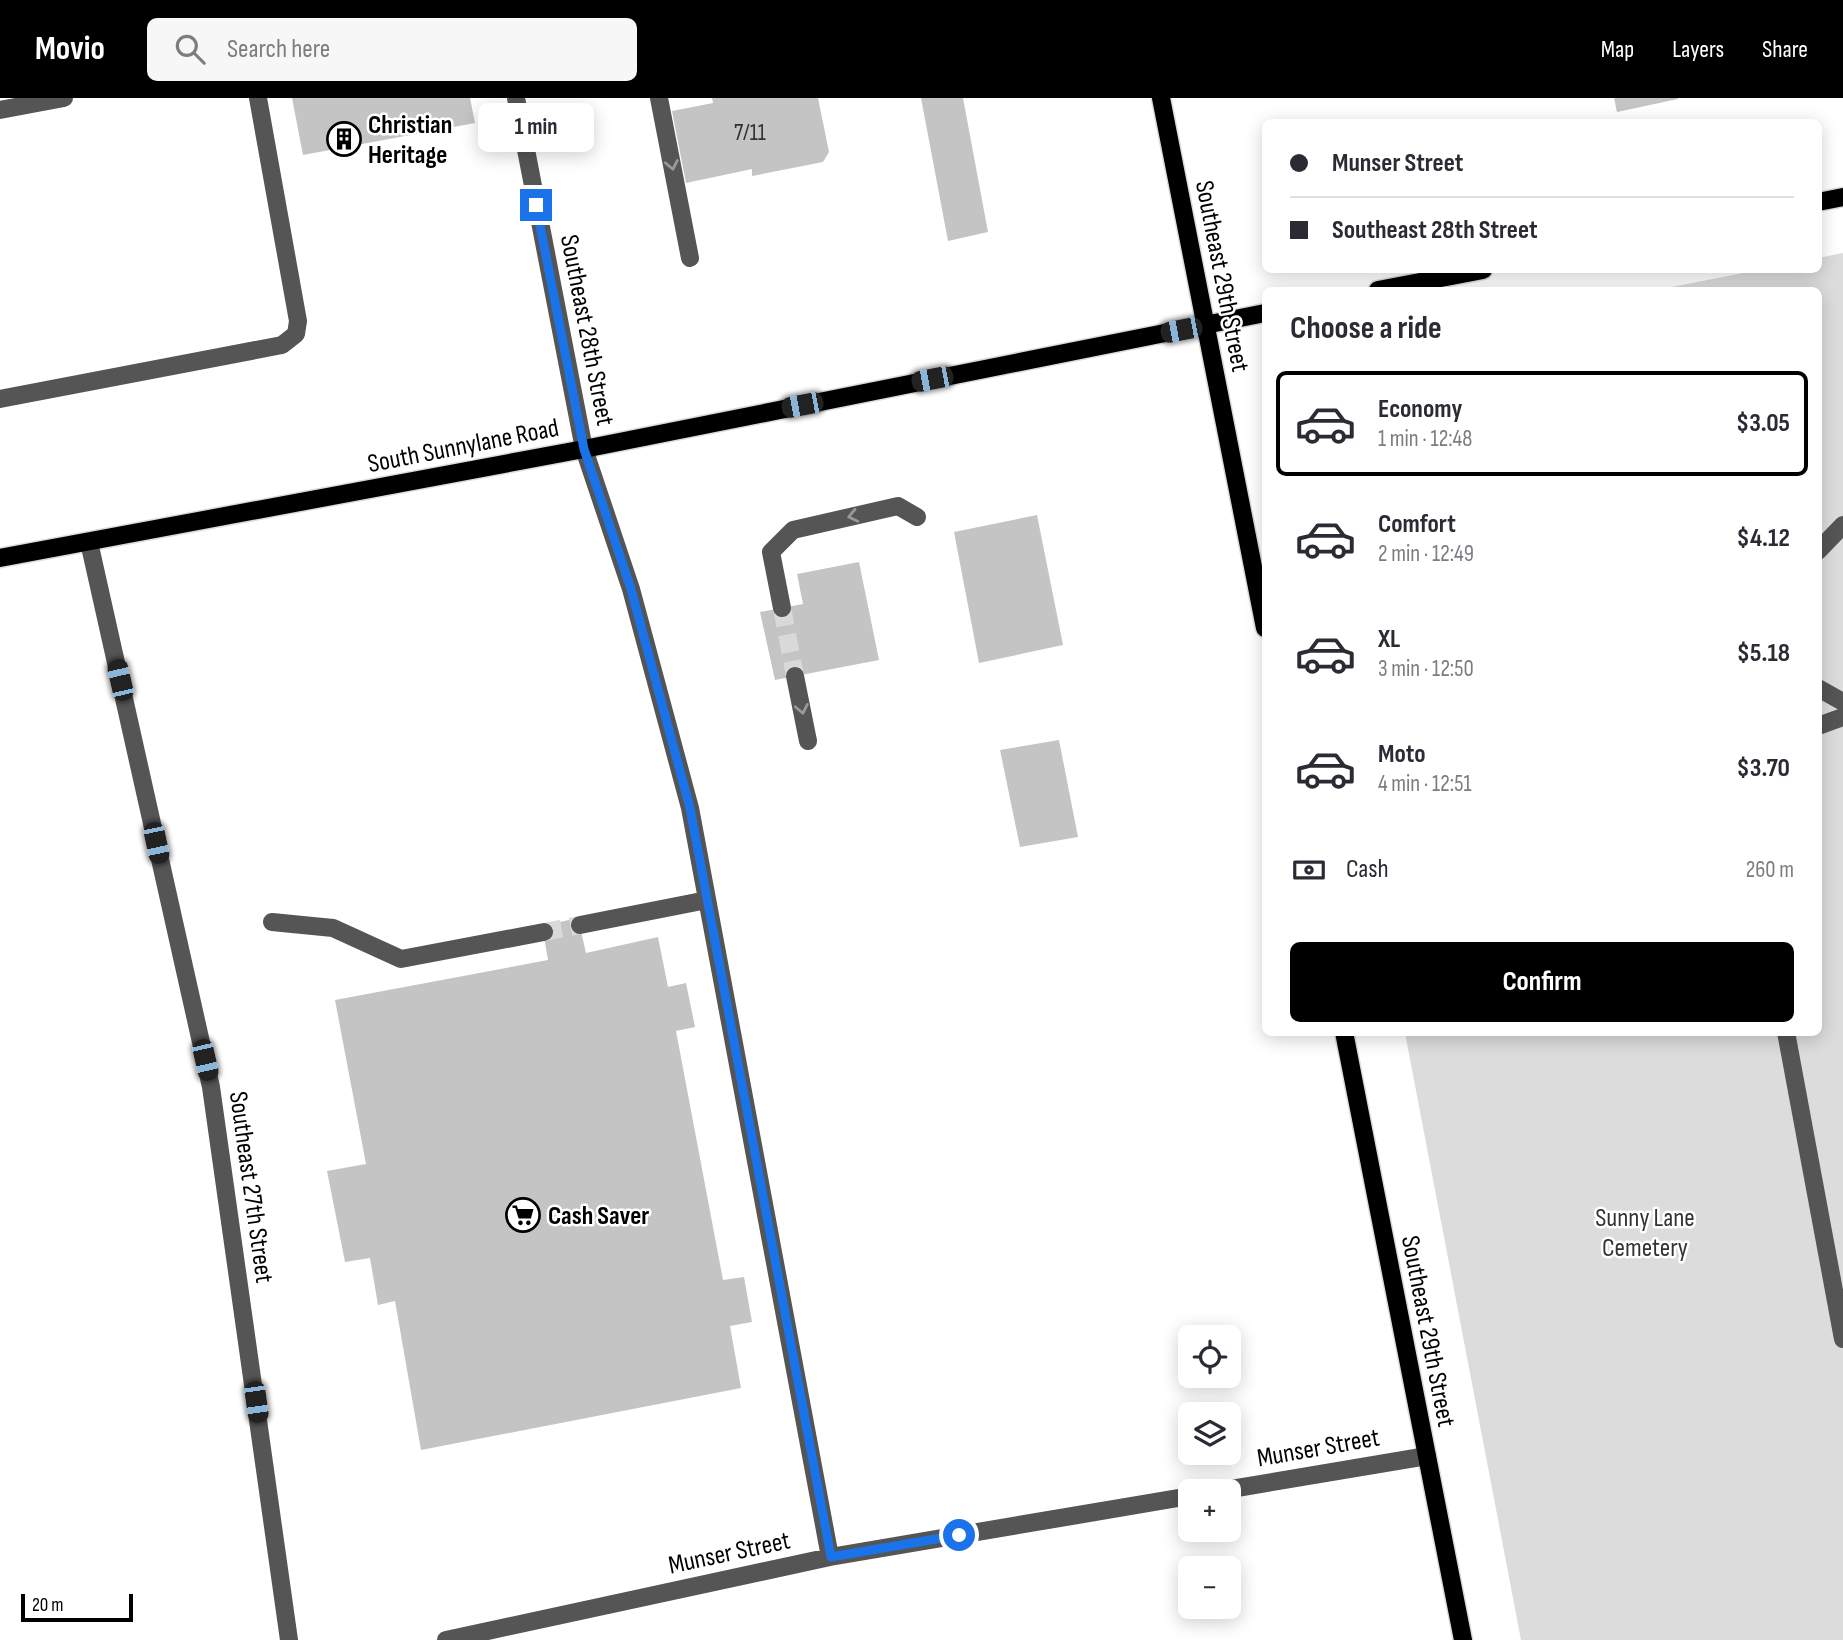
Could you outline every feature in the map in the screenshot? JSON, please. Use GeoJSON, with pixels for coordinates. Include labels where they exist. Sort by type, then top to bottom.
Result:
{"type":"FeatureCollection","features":[{"type":"Feature","properties":{"kind":"main road","name":"Southeast 29th Street"},"geometry":{"type":"LineString","coordinates":[[1161,98],[1262,613]]}},
{"type":"Feature","properties":{"kind":"main road"},"geometry":{"type":"LineString","coordinates":[[1822,201],[1843,197]]}},
{"type":"Feature","properties":{"kind":"main road"},"geometry":{"type":"LineString","coordinates":[[1394,287],[1467,273]]}},
{"type":"Feature","properties":{"kind":"main road","name":"South Sunnylane Road"},"geometry":{"type":"LineString","coordinates":[[0,558],[584,449],[1262,314]]}},
{"type":"Feature","properties":{"kind":"main road","name":"Southeast 29th Street"},"geometry":{"type":"LineString","coordinates":[[1345,1036],[1463,1640]]}},
{"type":"Feature","properties":{"kind":"street"},"geometry":{"type":"LineString","coordinates":[[0,110],[64,98]]}},
{"type":"Feature","properties":{"kind":"street"},"geometry":{"type":"LineString","coordinates":[[0,399],[282,345],[296,334],[298,321],[258,98]]}},
{"type":"Feature","properties":{"kind":"street","name":"Southeast 28th Street"},"geometry":{"type":"LineString","coordinates":[[516,98],[584,449],[635,602],[690,808],[831,1557]]}},
{"type":"Feature","properties":{"kind":"street"},"geometry":{"type":"LineString","coordinates":[[659,98],[690,258]]}},
{"type":"Feature","properties":{"kind":"street"},"geometry":{"type":"LineString","coordinates":[[782,608],[771,552],[793,530],[898,506],[917,517]]}},
{"type":"Feature","properties":{"kind":"street"},"geometry":{"type":"LineString","coordinates":[[1822,547],[1843,525]]}},
{"type":"Feature","properties":{"kind":"street","name":"Southeast 27th Street"},"geometry":{"type":"LineString","coordinates":[[89,542],[211,1087],[289,1640]]}},
{"type":"Feature","properties":{"kind":"street"},"geometry":{"type":"LineString","coordinates":[[796,676],[808,741]]}},
{"type":"Feature","properties":{"kind":"street"},"geometry":{"type":"LineString","coordinates":[[1822,690],[1843,702]]}},
{"type":"Feature","properties":{"kind":"street"},"geometry":{"type":"LineString","coordinates":[[1822,724],[1843,716]]}},
{"type":"Feature","properties":{"kind":"street"},"geometry":{"type":"LineString","coordinates":[[580,925],[707,900]]}},
{"type":"Feature","properties":{"kind":"street"},"geometry":{"type":"LineString","coordinates":[[272,922],[333,928],[401,959],[544,932]]}},
{"type":"Feature","properties":{"kind":"street"},"geometry":{"type":"LineString","coordinates":[[1787,1036],[1843,1339]]}},
{"type":"Feature","properties":{"kind":"street","name":"Munser Street"},"geometry":{"type":"LineString","coordinates":[[1241,1487],[1427,1456]]}},
{"type":"Feature","properties":{"kind":"street","name":"Munser Street"},"geometry":{"type":"LineString","coordinates":[[446,1640],[831,1557],[1178,1498]]}},
{"type":"Feature","properties":{"kind":"green space","name":"Sunny Lane Cemetery"},"geometry":{"type":"Polygon","coordinates":[[[1843,253],[1843,1640],[1521,1640],[1406,1036],[1822,1036],[1822,287],[1671,287],[1744,273],[1822,273],[1822,257],[1843,253]]]}},
{"type":"Feature","properties":{"kind":"building","name":"Christian Heritage"},"geometry":{"type":"Polygon","coordinates":[[[292,98],[470,98],[475,123],[303,155],[292,98]]]}},
{"type":"Feature","properties":{"kind":"building"},"geometry":{"type":"Polygon","coordinates":[[[712,98],[818,98],[829,152],[823,162],[752,176],[752,169],[686,183],[672,111],[713,103],[712,98]]]}},
{"type":"Feature","properties":{"kind":"building"},"geometry":{"type":"Polygon","coordinates":[[[921,98],[963,98],[988,232],[948,241],[921,98]]]}},
{"type":"Feature","properties":{"kind":"building"},"geometry":{"type":"Polygon","coordinates":[[[1614,98],[1678,98],[1678,99],[1617,112],[1614,98]]]}},
{"type":"Feature","properties":{"kind":"building"},"geometry":{"type":"Polygon","coordinates":[[[1037,515],[1063,645],[979,663],[954,532],[1037,515]]]}},
{"type":"Feature","properties":{"kind":"building"},"geometry":{"type":"Polygon","coordinates":[[[859,562],[879,660],[775,680],[760,612],[803,604],[797,574],[859,562]]]}},
{"type":"Feature","properties":{"kind":"building"},"geometry":{"type":"Polygon","coordinates":[[[1059,740],[1078,837],[1020,847],[1000,750],[1059,740]]]}},
{"type":"Feature","properties":{"kind":"building","name":"Cash Saver"},"geometry":{"type":"Polygon","coordinates":[[[578,918],[586,953],[658,937],[668,987],[686,983],[695,1027],[676,1031],[723,1280],[744,1277],[752,1322],[730,1326],[741,1388],[421,1450],[395,1301],[378,1305],[370,1258],[345,1262],[327,1171],[366,1164],[335,1000],[548,960],[542,926],[578,918]]]}},
{"type":"Feature","properties":{"kind":"tunnel"},"geometry":{"type":"LineString","coordinates":[[782,608],[795,676]]}},
{"type":"Feature","properties":{"kind":"tunnel"},"geometry":{"type":"LineString","coordinates":[[544,932],[580,925]]}},
{"type":"Feature","properties":{"kind":"place","name":"Christian Heritage"},"geometry":{"type":"Point","coordinates":[344,139]}},
{"type":"Feature","properties":{"kind":"place","name":"Cash Saver"},"geometry":{"type":"Point","coordinates":[523,1215]}},
{"type":"Feature","properties":{"kind":"route"},"geometry":{"type":"LineString","coordinates":[[536,205],[584,449],[631,589],[690,808],[831,1557],[959,1535]]}}]}
